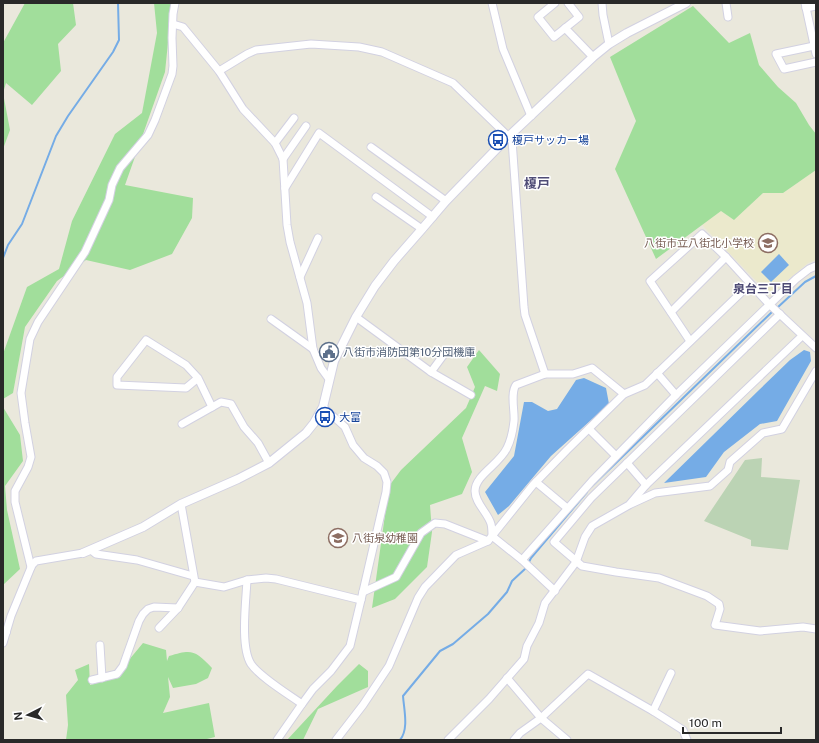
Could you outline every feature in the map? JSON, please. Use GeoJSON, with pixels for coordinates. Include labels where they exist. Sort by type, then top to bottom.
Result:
{"type":"FeatureCollection","features":[{"type":"Feature","properties":{"kind":"street"},"geometry":{"type":"LineString","coordinates":[[31,567],[15,502],[15,491],[31,457],[24,423],[21,393],[30,340],[38,322],[86,252],[109,200],[112,185],[120,168],[148,134],[155,120],[172,74],[173,14],[175,3]]}},
{"type":"Feature","properties":{"kind":"street"},"geometry":{"type":"LineString","coordinates":[[492,3],[503,49],[531,116]]}},
{"type":"Feature","properties":{"kind":"street"},"geometry":{"type":"LineString","coordinates":[[556,3],[538,17],[554,37],[579,17],[568,3]]}},
{"type":"Feature","properties":{"kind":"street"},"geometry":{"type":"LineString","coordinates":[[602,3],[609,44]]}},
{"type":"Feature","properties":{"kind":"street"},"geometry":{"type":"LineString","coordinates":[[3,643],[4,631],[31,567],[36,561],[87,551],[143,527],[180,504],[238,479],[268,463],[306,433],[314,423],[323,407],[334,361],[356,317],[374,286],[422,228],[509,136],[593,57],[609,44],[686,3]]}},
{"type":"Feature","properties":{"kind":"street"},"geometry":{"type":"LineString","coordinates":[[726,3],[728,18]]}},
{"type":"Feature","properties":{"kind":"street"},"geometry":{"type":"LineString","coordinates":[[816,6],[806,5],[814,32],[815,50],[776,54],[784,69],[816,62]]}},
{"type":"Feature","properties":{"kind":"street"},"geometry":{"type":"LineString","coordinates":[[173,24],[183,27],[219,71],[243,109],[275,143],[283,159],[287,225],[290,242],[307,303],[313,349],[329,379]]}},
{"type":"Feature","properties":{"kind":"street"},"geometry":{"type":"LineString","coordinates":[[565,28],[593,57]]}},
{"type":"Feature","properties":{"kind":"street"},"geometry":{"type":"LineString","coordinates":[[219,71],[256,50],[311,44],[359,47],[382,52],[453,83],[512,140],[524,311],[545,374]]}},
{"type":"Feature","properties":{"kind":"street"},"geometry":{"type":"LineString","coordinates":[[275,143],[294,118]]}},
{"type":"Feature","properties":{"kind":"street"},"geometry":{"type":"LineString","coordinates":[[283,159],[306,126]]}},
{"type":"Feature","properties":{"kind":"street"},"geometry":{"type":"LineString","coordinates":[[285,188],[319,133],[433,217]]}},
{"type":"Feature","properties":{"kind":"street"},"geometry":{"type":"LineString","coordinates":[[371,147],[446,201]]}},
{"type":"Feature","properties":{"kind":"street"},"geometry":{"type":"LineString","coordinates":[[376,197],[422,228]]}},
{"type":"Feature","properties":{"kind":"street"},"geometry":{"type":"LineString","coordinates":[[690,341],[650,281],[702,234],[726,257],[769,304],[816,348]]}},
{"type":"Feature","properties":{"kind":"street"},"geometry":{"type":"LineString","coordinates":[[300,276],[318,238]]}},
{"type":"Feature","properties":{"kind":"street"},"geometry":{"type":"LineString","coordinates":[[671,312],[726,257]]}},
{"type":"Feature","properties":{"kind":"street"},"geometry":{"type":"LineString","coordinates":[[522,560],[567,508],[676,395],[796,279],[809,269],[816,266]]}},
{"type":"Feature","properties":{"kind":"street"},"geometry":{"type":"LineString","coordinates":[[336,740],[363,705],[389,666],[418,598],[425,587],[456,555],[490,539],[536,482],[624,394],[645,385],[750,284]]}},
{"type":"Feature","properties":{"kind":"street"},"geometry":{"type":"LineString","coordinates":[[780,314],[591,498],[554,542],[582,566],[659,578],[707,596],[719,604],[720,610],[715,625],[760,631],[802,627],[816,630]]}},
{"type":"Feature","properties":{"kind":"street"},"geometry":{"type":"LineString","coordinates":[[356,317],[431,372],[471,395]]}},
{"type":"Feature","properties":{"kind":"street"},"geometry":{"type":"LineString","coordinates":[[271,319],[313,349]]}},
{"type":"Feature","properties":{"kind":"street"},"geometry":{"type":"LineString","coordinates":[[629,505],[646,485],[802,336]]}},
{"type":"Feature","properties":{"kind":"street"},"geometry":{"type":"LineString","coordinates":[[198,378],[186,388],[118,385],[117,377],[146,340],[186,365],[198,378],[212,407]]}},
{"type":"Feature","properties":{"kind":"street"},"geometry":{"type":"LineString","coordinates":[[431,372],[445,353]]}},
{"type":"Feature","properties":{"kind":"street"},"geometry":{"type":"LineString","coordinates":[[490,539],[491,525],[476,497],[476,484],[501,459],[507,448],[514,422],[514,388],[545,374],[573,374],[592,368],[624,394]]}},
{"type":"Feature","properties":{"kind":"street"},"geometry":{"type":"LineString","coordinates":[[448,740],[489,699],[524,659],[527,646],[539,623],[545,604],[576,562],[585,536],[592,526],[629,505],[655,493],[710,486],[728,470],[730,462],[763,433],[782,430],[816,371]]}},
{"type":"Feature","properties":{"kind":"street"},"geometry":{"type":"LineString","coordinates":[[657,374],[676,395]]}},
{"type":"Feature","properties":{"kind":"street"},"geometry":{"type":"LineString","coordinates":[[182,424],[221,402],[231,404],[244,427],[258,442],[268,463]]}},
{"type":"Feature","properties":{"kind":"street"},"geometry":{"type":"LineString","coordinates":[[277,740],[302,704],[331,671],[350,646],[386,492],[387,482],[384,473],[377,466],[364,458],[353,445],[345,427],[323,407]]}},
{"type":"Feature","properties":{"kind":"street"},"geometry":{"type":"LineString","coordinates":[[650,421],[660,431]]}},
{"type":"Feature","properties":{"kind":"street"},"geometry":{"type":"LineString","coordinates":[[589,429],[616,456]]}},
{"type":"Feature","properties":{"kind":"street"},"geometry":{"type":"LineString","coordinates":[[627,463],[646,485]]}},
{"type":"Feature","properties":{"kind":"street"},"geometry":{"type":"LineString","coordinates":[[536,482],[567,508]]}},
{"type":"Feature","properties":{"kind":"street"},"geometry":{"type":"LineString","coordinates":[[159,628],[178,608],[194,579],[180,504]]}},
{"type":"Feature","properties":{"kind":"street"},"geometry":{"type":"LineString","coordinates":[[363,592],[396,577],[421,533],[435,523],[445,524],[490,539],[522,560],[555,591]]}},
{"type":"Feature","properties":{"kind":"street"},"geometry":{"type":"LineString","coordinates":[[87,551],[96,554],[137,560],[194,579],[224,587],[247,580],[266,578],[276,579],[361,600]]}},
{"type":"Feature","properties":{"kind":"street"},"geometry":{"type":"LineString","coordinates":[[247,580],[245,640],[248,658],[251,664],[262,675],[302,704]]}},
{"type":"Feature","properties":{"kind":"street"},"geometry":{"type":"LineString","coordinates":[[92,680],[117,674],[123,666],[139,621],[148,609],[154,607],[178,608]]}},
{"type":"Feature","properties":{"kind":"street"},"geometry":{"type":"LineString","coordinates":[[100,646],[102,678]]}},
{"type":"Feature","properties":{"kind":"street"},"geometry":{"type":"LineString","coordinates":[[653,711],[671,673]]}},
{"type":"Feature","properties":{"kind":"street"},"geometry":{"type":"LineString","coordinates":[[514,740],[520,733],[541,718],[588,674],[683,730],[687,740]]}},
{"type":"Feature","properties":{"kind":"street"},"geometry":{"type":"LineString","coordinates":[[507,678],[541,718],[567,740]]}},
{"type":"Feature","properties":{"kind":"shaded area","name":"八街市立八街北小学校"},"geometry":{"type":"Polygon","coordinates":[[[816,170],[816,260],[808,263],[770,295],[702,225],[721,211],[734,220],[763,193],[783,193],[816,170]]]}},
{"type":"Feature","properties":{"kind":"green space"},"geometry":{"type":"Polygon","coordinates":[[[25,3],[73,3],[76,25],[58,44],[61,71],[32,105],[6,83],[3,93],[3,43],[25,3]]]}},
{"type":"Feature","properties":{"kind":"green space"},"geometry":{"type":"Polygon","coordinates":[[[154,3],[172,3],[165,72],[125,185],[193,198],[192,218],[172,254],[130,270],[86,260],[57,281],[25,327],[13,393],[3,399],[3,354],[27,287],[59,269],[72,221],[115,134],[142,113],[157,33],[154,3]]]}},
{"type":"Feature","properties":{"kind":"green space"},"geometry":{"type":"Polygon","coordinates":[[[693,6],[729,43],[750,33],[759,65],[778,87],[796,103],[816,134],[816,170],[783,193],[763,193],[734,220],[721,211],[656,259],[615,169],[636,121],[610,57],[693,6]]]}},
{"type":"Feature","properties":{"kind":"green space"},"geometry":{"type":"Polygon","coordinates":[[[3,93],[10,130],[3,149],[3,93]]]}},
{"type":"Feature","properties":{"kind":"green space"},"geometry":{"type":"Polygon","coordinates":[[[479,350],[500,374],[497,391],[485,386],[462,438],[472,472],[462,494],[430,505],[432,532],[427,567],[395,599],[372,608],[389,486],[401,470],[466,408],[475,387],[467,367],[479,350]]]}},
{"type":"Feature","properties":{"kind":"green space"},"geometry":{"type":"Polygon","coordinates":[[[3,407],[20,435],[23,461],[5,486],[7,510],[20,569],[3,585],[3,407]]]}},
{"type":"Feature","properties":{"kind":"green space"},"geometry":{"type":"Polygon","coordinates":[[[762,458],[761,477],[800,480],[788,550],[751,546],[751,540],[704,521],[745,460],[762,458]]]}},
{"type":"Feature","properties":{"kind":"green space"},"geometry":{"type":"Polygon","coordinates":[[[143,643],[166,650],[167,661],[169,656],[188,652],[197,654],[212,668],[208,678],[196,684],[173,688],[168,677],[170,697],[163,713],[209,703],[215,737],[203,740],[66,740],[68,725],[66,695],[78,680],[75,670],[89,664],[90,685],[114,678],[143,643]]]}},
{"type":"Feature","properties":{"kind":"green space"},"geometry":{"type":"Polygon","coordinates":[[[359,664],[368,671],[368,687],[318,709],[303,740],[287,740],[337,686],[359,664]]]}},
{"type":"Feature","properties":{"kind":"water"},"geometry":{"type":"Polygon","coordinates":[[[779,254],[789,265],[771,282],[761,272],[779,254]]]}},
{"type":"Feature","properties":{"kind":"water"},"geometry":{"type":"Polygon","coordinates":[[[804,350],[810,352],[811,361],[777,421],[760,424],[724,452],[706,477],[664,483],[790,360],[804,350]]]}},
{"type":"Feature","properties":{"kind":"water"},"geometry":{"type":"Polygon","coordinates":[[[584,378],[606,388],[609,404],[551,456],[509,506],[498,515],[485,492],[514,456],[524,402],[532,402],[548,411],[557,409],[576,380],[584,378]]]}},
{"type":"Feature","properties":{"kind":"waterway"},"geometry":{"type":"LineString","coordinates":[[3,258],[8,245],[22,224],[56,136],[68,116],[113,52],[119,40],[118,3]]}},
{"type":"Feature","properties":{"kind":"waterway"},"geometry":{"type":"LineString","coordinates":[[777,308],[805,282],[816,276]]}},
{"type":"Feature","properties":{"kind":"waterway"},"geometry":{"type":"LineString","coordinates":[[591,487],[773,311]]}},
{"type":"Feature","properties":{"kind":"waterway"},"geometry":{"type":"LineString","coordinates":[[400,740],[403,736],[405,725],[403,696],[440,651],[453,644],[488,614],[507,592],[512,581],[526,568],[531,558],[587,492]]}},
{"type":"Feature","properties":{"kind":"place","name":"榎戸サッカー場"},"geometry":{"type":"Point","coordinates":[498,140]}},
{"type":"Feature","properties":{"kind":"place","name":"八街市立八街北小学校"},"geometry":{"type":"Point","coordinates":[768,243]}},
{"type":"Feature","properties":{"kind":"place","name":"八街市消防団第10分団機庫"},"geometry":{"type":"Point","coordinates":[329,352]}},
{"type":"Feature","properties":{"kind":"place","name":"大富"},"geometry":{"type":"Point","coordinates":[325,417]}},
{"type":"Feature","properties":{"kind":"place","name":"八街泉幼稚園"},"geometry":{"type":"Point","coordinates":[338,538]}},
{"type":"Feature","properties":{"kind":"district","name":"榎戸"},"geometry":{"type":"Point","coordinates":[537,183]}},
{"type":"Feature","properties":{"kind":"district","name":"泉台三丁目"},"geometry":{"type":"Point","coordinates":[763,289]}}]}
